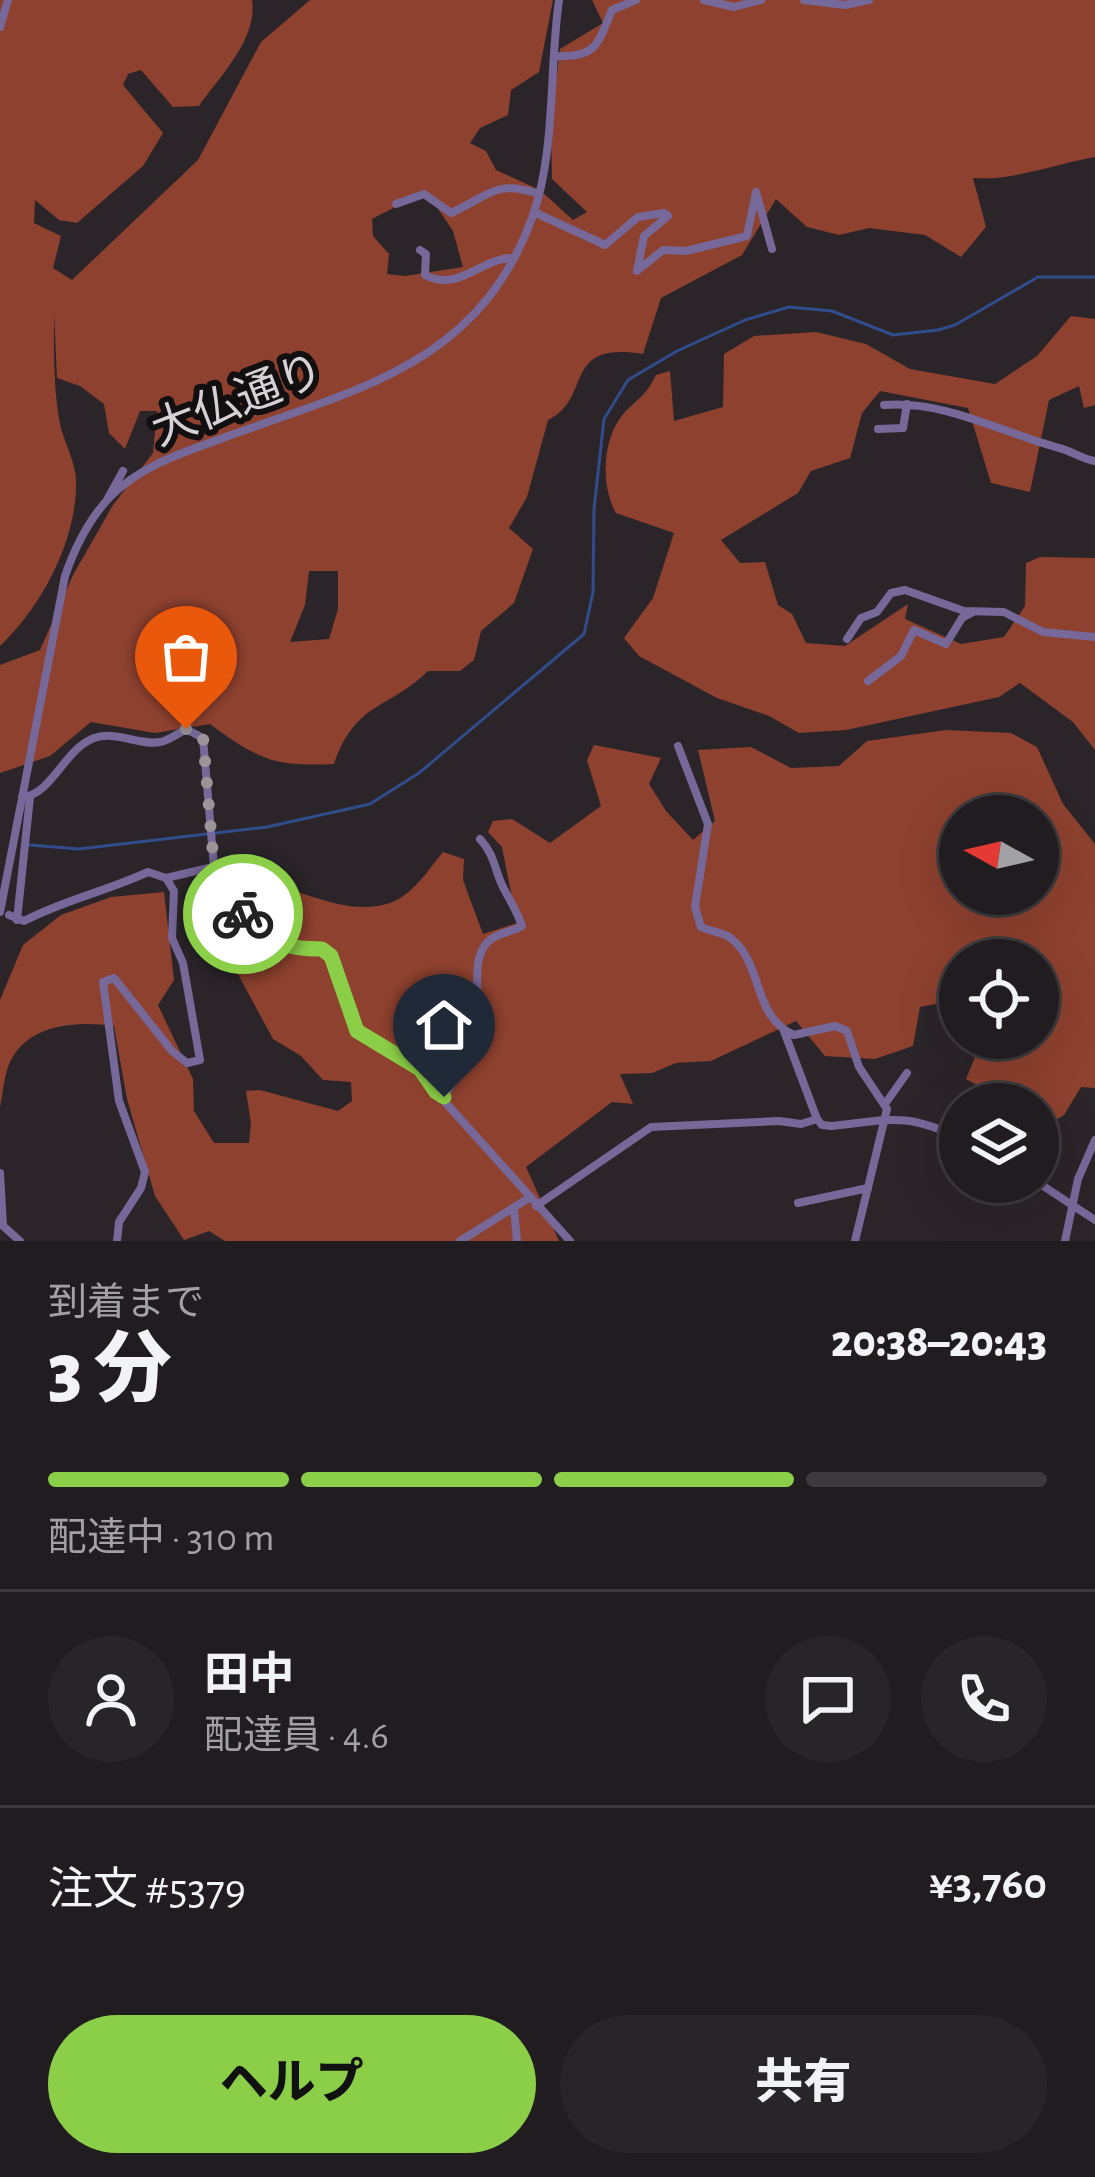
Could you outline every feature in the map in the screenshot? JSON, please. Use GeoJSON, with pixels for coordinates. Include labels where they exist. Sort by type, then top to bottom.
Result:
{"type":"FeatureCollection","features":[{"type":"Feature","properties":{"kind":"street"},"geometry":{"type":"LineString","coordinates":[[0,27],[8,0]]}},
{"type":"Feature","properties":{"kind":"street","name":"大仏通り"},"geometry":{"type":"LineString","coordinates":[[9,916],[12,848],[26,797],[65,576],[86,526],[136,476],[171,457],[364,388],[419,360],[486,301],[513,258],[539,194],[559,0]]}},
{"type":"Feature","properties":{"kind":"street"},"geometry":{"type":"LineString","coordinates":[[605,0],[612,10]]}},
{"type":"Feature","properties":{"kind":"street"},"geometry":{"type":"LineString","coordinates":[[554,56],[582,56],[592,51],[612,10],[636,0]]}},
{"type":"Feature","properties":{"kind":"street"},"geometry":{"type":"LineString","coordinates":[[704,0],[734,7],[761,0]]}},
{"type":"Feature","properties":{"kind":"street"},"geometry":{"type":"LineString","coordinates":[[804,0],[844,5],[868,0]]}},
{"type":"Feature","properties":{"kind":"street"},"geometry":{"type":"LineString","coordinates":[[396,204],[424,194],[451,213],[500,187],[514,185],[539,194]]}},
{"type":"Feature","properties":{"kind":"street"},"geometry":{"type":"LineString","coordinates":[[534,212],[604,245],[638,218],[664,213],[668,216],[644,236],[636,270],[641,271],[663,250],[686,250],[747,236],[755,192],[772,249]]}},
{"type":"Feature","properties":{"kind":"street"},"geometry":{"type":"LineString","coordinates":[[420,250],[426,254],[425,275],[435,280],[467,277],[492,260],[513,258]]}},
{"type":"Feature","properties":{"kind":"street"},"geometry":{"type":"LineString","coordinates":[[878,429],[903,428],[908,404]]}},
{"type":"Feature","properties":{"kind":"street"},"geometry":{"type":"LineString","coordinates":[[884,405],[908,404],[986,421],[1034,444],[1095,461]]}},
{"type":"Feature","properties":{"kind":"street"},"geometry":{"type":"LineString","coordinates":[[108,500],[124,471]]}},
{"type":"Feature","properties":{"kind":"street"},"geometry":{"type":"LineString","coordinates":[[847,639],[854,625],[877,612],[896,591],[904,590],[974,611],[1004,612],[1052,634],[1095,637]]}},
{"type":"Feature","properties":{"kind":"street"},"geometry":{"type":"LineString","coordinates":[[868,681],[901,656],[914,631],[946,644],[962,618],[974,611]]}},
{"type":"Feature","properties":{"kind":"street"},"geometry":{"type":"LineString","coordinates":[[214,867],[166,878],[148,872],[58,903],[24,921],[9,916],[25,850],[26,797],[40,791],[61,763],[92,739],[112,736],[159,743],[192,730],[203,737],[214,867],[206,880],[274,942],[288,949],[322,949],[331,956],[357,1031],[420,1069],[570,1241]]}},
{"type":"Feature","properties":{"kind":"street"},"geometry":{"type":"LineString","coordinates":[[678,746],[709,824],[696,919],[701,927],[727,935],[736,945],[766,1012],[783,1030],[794,1035],[835,1026],[848,1031],[859,1067],[885,1104],[886,1120],[855,1241]]}},
{"type":"Feature","properties":{"kind":"street"},"geometry":{"type":"LineString","coordinates":[[444,1097],[461,1069],[485,1046],[444,1036],[477,997],[484,947],[522,926],[496,860],[481,839]]}},
{"type":"Feature","properties":{"kind":"street"},"geometry":{"type":"LineString","coordinates":[[117,1241],[119,1222],[141,1188],[145,1172],[120,1103],[103,982],[114,978],[172,1052],[187,1063],[200,1060],[183,963],[172,938],[174,891],[166,878]]}},
{"type":"Feature","properties":{"kind":"street"},"geometry":{"type":"LineString","coordinates":[[783,1030],[822,1125],[918,1120],[939,1129]]}},
{"type":"Feature","properties":{"kind":"street"},"geometry":{"type":"LineString","coordinates":[[885,1104],[907,1073]]}},
{"type":"Feature","properties":{"kind":"street"},"geometry":{"type":"LineString","coordinates":[[460,1241],[533,1203],[651,1126],[809,1124],[817,1119]]}},
{"type":"Feature","properties":{"kind":"street"},"geometry":{"type":"LineString","coordinates":[[1065,1241],[1070,1205],[1095,1140]]}},
{"type":"Feature","properties":{"kind":"street"},"geometry":{"type":"LineString","coordinates":[[0,1173],[3,1226],[20,1241]]}},
{"type":"Feature","properties":{"kind":"street"},"geometry":{"type":"LineString","coordinates":[[798,1203],[868,1188]]}},
{"type":"Feature","properties":{"kind":"street"},"geometry":{"type":"LineString","coordinates":[[1059,1197],[1095,1220]]}},
{"type":"Feature","properties":{"kind":"street"},"geometry":{"type":"LineString","coordinates":[[514,1209],[518,1241]]}},
{"type":"Feature","properties":{"kind":"shaded area"},"geometry":{"type":"Polygon","coordinates":[[[0,0],[252,0],[243,43],[199,106],[173,107],[141,70],[128,74],[123,85],[163,133],[143,166],[77,223],[59,220],[35,200],[34,223],[61,236],[53,268],[72,280],[198,160],[261,42],[310,0],[553,0],[539,72],[511,90],[508,115],[480,128],[470,143],[486,151],[496,170],[540,190],[573,220],[587,212],[552,179],[551,123],[560,49],[603,23],[592,0],[806,0],[820,6],[828,0],[1095,0],[1095,157],[1019,175],[973,178],[986,227],[961,257],[925,235],[869,228],[839,235],[807,227],[776,199],[742,255],[661,298],[643,354],[617,352],[589,363],[571,399],[548,420],[527,497],[509,528],[533,549],[514,603],[481,631],[474,660],[460,671],[428,671],[374,708],[352,728],[334,764],[268,758],[210,724],[155,733],[91,722],[50,756],[0,773],[0,665],[40,650],[73,575],[113,505],[153,453],[157,411],[140,411],[125,449],[109,433],[104,404],[80,386],[57,378],[54,312],[56,396],[75,472],[75,502],[54,570],[30,611],[0,646],[0,0]],[[426,191],[372,219],[373,236],[389,254],[387,274],[405,276],[463,267],[453,231],[426,191]],[[309,571],[305,605],[290,642],[329,639],[338,609],[338,571],[309,571]]]}},
{"type":"Feature","properties":{"kind":"shaded area"},"geometry":{"type":"Polygon","coordinates":[[[1071,316],[1095,319],[1095,405],[1084,408],[1079,386],[1049,400],[1030,492],[991,483],[968,408],[880,391],[862,413],[850,458],[811,471],[798,493],[721,540],[740,563],[765,562],[778,605],[792,614],[806,643],[845,646],[908,604],[905,619],[961,644],[1004,637],[1025,606],[1026,563],[1040,557],[1095,558],[1095,750],[1073,722],[1020,683],[999,697],[846,730],[799,733],[769,716],[717,698],[639,656],[624,638],[653,598],[674,533],[616,513],[607,489],[606,461],[617,422],[656,375],[670,371],[674,421],[723,407],[724,354],[754,336],[816,332],[866,344],[910,369],[995,384],[1037,356],[1071,316]]]}},
{"type":"Feature","properties":{"kind":"shaded area"},"geometry":{"type":"Polygon","coordinates":[[[946,730],[1011,733],[1037,747],[1059,795],[939,795],[939,915],[1059,915],[1059,795],[1095,844],[1095,1088],[1081,1087],[1064,1115],[1059,1118],[1059,1083],[973,1083],[966,1079],[974,1059],[1059,1059],[1059,939],[939,939],[939,1003],[920,1007],[913,1046],[875,1059],[825,1056],[796,1021],[711,1061],[620,1074],[633,1104],[612,1102],[526,1167],[559,1241],[225,1241],[209,1231],[184,1240],[155,1196],[127,1099],[114,1026],[56,1027],[30,1038],[9,1065],[0,1107],[0,1000],[23,945],[61,915],[111,897],[164,892],[174,980],[158,1005],[193,1079],[194,1111],[214,1143],[249,1143],[246,1091],[260,1090],[338,1111],[352,1101],[351,1082],[323,1080],[301,1056],[273,1039],[201,906],[202,891],[247,880],[366,907],[390,903],[406,894],[443,852],[464,859],[463,880],[483,934],[517,923],[502,847],[488,832],[493,821],[512,819],[550,843],[601,806],[587,760],[594,745],[661,758],[649,784],[693,840],[715,821],[698,750],[751,747],[791,768],[839,766],[867,741],[946,730]]]}},
{"type":"Feature","properties":{"kind":"waterway"},"geometry":{"type":"LineString","coordinates":[[30,845],[79,849],[267,827],[370,804],[419,773],[584,634],[593,592],[594,509],[604,419],[628,380],[677,351],[745,320],[789,307],[832,311],[893,335],[938,330],[1038,277],[1095,277]]}},
{"type":"Feature","properties":{"kind":"way so far"},"geometry":{"type":"LineString","coordinates":[[186,729],[203,737],[214,867],[206,880],[243,914]]}},
{"type":"Feature","properties":{"kind":"route"},"geometry":{"type":"LineString","coordinates":[[243,914],[288,949],[322,949],[331,956],[357,1031],[420,1069],[444,1097]]}}]}
